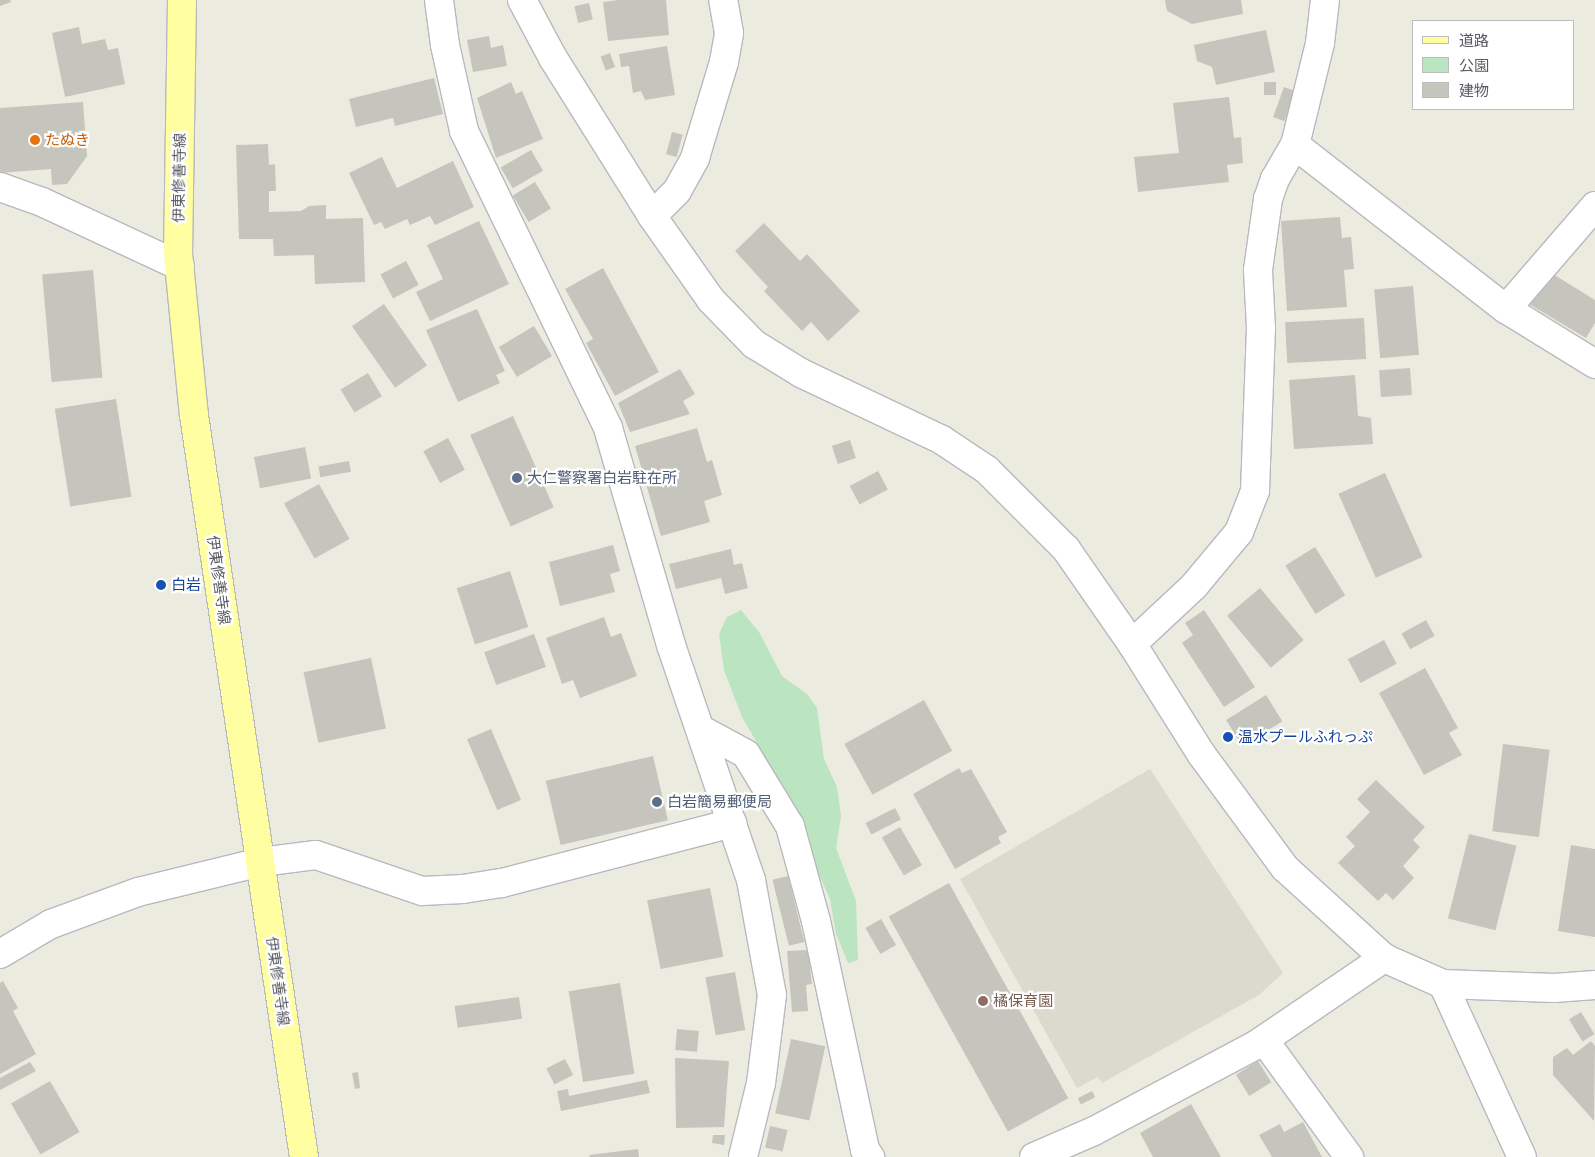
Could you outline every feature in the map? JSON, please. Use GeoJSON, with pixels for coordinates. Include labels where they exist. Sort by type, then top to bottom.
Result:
{"type":"FeatureCollection","features":[{"type":"Feature","properties":{"kind":"main road","name":"伊東修善寺線"},"geometry":{"type":"LineString","coordinates":[[182,0],[180,266],[194,415],[304,1157]]}},
{"type":"Feature","properties":{"kind":"street"},"geometry":{"type":"LineString","coordinates":[[439,0],[444,45],[464,131],[608,428],[671,645],[751,880],[772,995],[761,1083],[743,1157]]}},
{"type":"Feature","properties":{"kind":"street"},"geometry":{"type":"LineString","coordinates":[[522,0],[553,58],[652,216],[711,300],[754,344],[801,373],[942,440],[987,470],[1066,549],[1132,644],[1202,755],[1285,868],[1384,958],[1443,984],[1554,988],[1595,985]]}},
{"type":"Feature","properties":{"kind":"street"},"geometry":{"type":"LineString","coordinates":[[652,216],[677,191],[695,158],[726,53],[729,34],[723,0]]}},
{"type":"Feature","properties":{"kind":"street"},"geometry":{"type":"LineString","coordinates":[[1132,644],[1194,586],[1239,532],[1255,491],[1260,337],[1258,270],[1268,199],[1275,179],[1295,145],[1320,42],[1326,0]]}},
{"type":"Feature","properties":{"kind":"street"},"geometry":{"type":"LineString","coordinates":[[1295,145],[1506,309],[1595,364]]}},
{"type":"Feature","properties":{"kind":"street"},"geometry":{"type":"LineString","coordinates":[[0,187],[42,202],[180,266]]}},
{"type":"Feature","properties":{"kind":"street"},"geometry":{"type":"LineString","coordinates":[[1506,309],[1595,206]]}},
{"type":"Feature","properties":{"kind":"street"},"geometry":{"type":"LineString","coordinates":[[700,729],[746,754],[790,826],[816,921],[865,1150],[870,1157]]}},
{"type":"Feature","properties":{"kind":"street"},"geometry":{"type":"LineString","coordinates":[[0,954],[51,924],[138,892],[261,862],[316,855],[422,891],[463,889],[502,883],[732,823]]}},
{"type":"Feature","properties":{"kind":"street"},"geometry":{"type":"LineString","coordinates":[[1034,1157],[1094,1131],[1264,1040],[1384,958]]}},
{"type":"Feature","properties":{"kind":"street"},"geometry":{"type":"LineString","coordinates":[[1443,984],[1522,1157]]}},
{"type":"Feature","properties":{"kind":"street"},"geometry":{"type":"LineString","coordinates":[[1264,1040],[1349,1157]]}},
{"type":"Feature","properties":{"kind":"shaded area"},"geometry":{"type":"Polygon","coordinates":[[[1150,769],[1283,973],[1259,995],[1102,1083],[1098,1077],[1077,1088],[960,879],[1150,769]]]}},
{"type":"Feature","properties":{"kind":"green space"},"geometry":{"type":"Polygon","coordinates":[[[741,610],[759,632],[782,676],[807,694],[817,708],[824,759],[837,787],[841,816],[836,848],[856,901],[858,960],[848,963],[836,934],[830,899],[816,868],[807,829],[742,717],[724,670],[719,634],[727,617],[741,610]]]}},
{"type":"Feature","properties":{"kind":"building"},"geometry":{"type":"Polygon","coordinates":[[[0,0],[10,0],[11,2],[0,6],[0,0]]]}},
{"type":"Feature","properties":{"kind":"building"},"geometry":{"type":"Polygon","coordinates":[[[618,0],[666,0],[669,35],[608,41],[603,2],[618,0]]]}},
{"type":"Feature","properties":{"kind":"building"},"geometry":{"type":"Polygon","coordinates":[[[1165,0],[1241,0],[1243,14],[1192,24],[1167,11],[1165,0]]]}},
{"type":"Feature","properties":{"kind":"building"},"geometry":{"type":"Polygon","coordinates":[[[589,3],[593,20],[578,23],[574,6],[589,3]]]}},
{"type":"Feature","properties":{"kind":"building"},"geometry":{"type":"Polygon","coordinates":[[[79,27],[82,44],[105,39],[108,50],[118,48],[125,84],[65,97],[52,33],[79,27]]]}},
{"type":"Feature","properties":{"kind":"building"},"geometry":{"type":"Polygon","coordinates":[[[1266,30],[1275,72],[1216,85],[1212,67],[1197,61],[1194,45],[1266,30]]]}},
{"type":"Feature","properties":{"kind":"building"},"geometry":{"type":"Polygon","coordinates":[[[489,36],[491,48],[503,45],[507,66],[473,72],[467,40],[489,36]]]}},
{"type":"Feature","properties":{"kind":"building"},"geometry":{"type":"Polygon","coordinates":[[[667,46],[675,95],[645,100],[641,91],[633,93],[629,66],[621,67],[619,54],[667,46]]]}},
{"type":"Feature","properties":{"kind":"building"},"geometry":{"type":"Polygon","coordinates":[[[610,53],[615,67],[606,71],[601,56],[610,53]]]}},
{"type":"Feature","properties":{"kind":"building"},"geometry":{"type":"Polygon","coordinates":[[[434,78],[443,114],[395,126],[393,118],[356,127],[349,99],[434,78]]]}},
{"type":"Feature","properties":{"kind":"building"},"geometry":{"type":"Polygon","coordinates":[[[511,82],[516,94],[522,91],[543,139],[496,158],[477,98],[511,82]]]}},
{"type":"Feature","properties":{"kind":"building"},"geometry":{"type":"Polygon","coordinates":[[[1264,82],[1276,82],[1276,95],[1264,95],[1264,82]]]}},
{"type":"Feature","properties":{"kind":"building"},"geometry":{"type":"Polygon","coordinates":[[[1284,87],[1295,91],[1284,121],[1273,117],[1284,87]]]}},
{"type":"Feature","properties":{"kind":"building"},"geometry":{"type":"Polygon","coordinates":[[[1229,97],[1234,138],[1241,137],[1243,163],[1227,165],[1229,182],[1138,192],[1134,157],[1179,153],[1173,103],[1229,97]]]}},
{"type":"Feature","properties":{"kind":"building"},"geometry":{"type":"Polygon","coordinates":[[[83,102],[87,156],[67,184],[52,185],[51,169],[0,173],[0,108],[83,102]]]}},
{"type":"Feature","properties":{"kind":"building"},"geometry":{"type":"Polygon","coordinates":[[[672,132],[683,135],[677,157],[666,154],[672,132]]]}},
{"type":"Feature","properties":{"kind":"building"},"geometry":{"type":"Polygon","coordinates":[[[268,144],[269,165],[275,164],[276,191],[269,191],[269,212],[301,211],[309,206],[326,205],[326,219],[363,218],[365,282],[315,284],[314,255],[274,256],[273,239],[239,239],[236,145],[268,144]]]}},
{"type":"Feature","properties":{"kind":"building"},"geometry":{"type":"Polygon","coordinates":[[[531,150],[543,171],[513,188],[501,168],[531,150]]]}},
{"type":"Feature","properties":{"kind":"building"},"geometry":{"type":"Polygon","coordinates":[[[382,157],[397,188],[453,161],[474,207],[435,225],[430,216],[410,225],[407,219],[385,229],[381,222],[374,225],[349,173],[382,157]]]}},
{"type":"Feature","properties":{"kind":"building"},"geometry":{"type":"Polygon","coordinates":[[[535,182],[551,209],[529,222],[513,195],[535,182]]]}},
{"type":"Feature","properties":{"kind":"building"},"geometry":{"type":"Polygon","coordinates":[[[1340,217],[1342,238],[1351,237],[1354,269],[1344,270],[1347,307],[1287,311],[1281,221],[1340,217]]]}},
{"type":"Feature","properties":{"kind":"building"},"geometry":{"type":"Polygon","coordinates":[[[479,221],[509,284],[430,321],[416,292],[443,279],[427,245],[479,221]]]}},
{"type":"Feature","properties":{"kind":"building"},"geometry":{"type":"Polygon","coordinates":[[[764,223],[800,261],[807,254],[860,311],[828,341],[811,322],[802,331],[764,291],[768,287],[735,251],[764,223]]]}},
{"type":"Feature","properties":{"kind":"building"},"geometry":{"type":"Polygon","coordinates":[[[406,261],[419,285],[393,298],[380,275],[406,261]]]}},
{"type":"Feature","properties":{"kind":"building"},"geometry":{"type":"Polygon","coordinates":[[[603,268],[659,372],[615,396],[586,343],[593,339],[565,289],[603,268]]]}},
{"type":"Feature","properties":{"kind":"building"},"geometry":{"type":"Polygon","coordinates":[[[93,270],[102,378],[52,382],[42,274],[93,270]]]}},
{"type":"Feature","properties":{"kind":"building"},"geometry":{"type":"Polygon","coordinates":[[[1548,271],[1595,300],[1595,323],[1586,338],[1529,304],[1548,271]]]}},
{"type":"Feature","properties":{"kind":"building"},"geometry":{"type":"Polygon","coordinates":[[[1413,286],[1419,355],[1380,358],[1374,289],[1413,286]]]}},
{"type":"Feature","properties":{"kind":"building"},"geometry":{"type":"Polygon","coordinates":[[[384,304],[427,365],[395,388],[352,326],[384,304]]]}},
{"type":"Feature","properties":{"kind":"building"},"geometry":{"type":"Polygon","coordinates":[[[477,309],[505,371],[496,375],[500,383],[458,402],[426,330],[477,309]]]}},
{"type":"Feature","properties":{"kind":"building"},"geometry":{"type":"Polygon","coordinates":[[[1364,318],[1366,359],[1287,363],[1285,322],[1364,318]]]}},
{"type":"Feature","properties":{"kind":"building"},"geometry":{"type":"Polygon","coordinates":[[[534,326],[552,356],[517,377],[499,347],[534,326]]]}},
{"type":"Feature","properties":{"kind":"building"},"geometry":{"type":"Polygon","coordinates":[[[1410,368],[1412,395],[1381,397],[1379,370],[1410,368]]]}},
{"type":"Feature","properties":{"kind":"building"},"geometry":{"type":"Polygon","coordinates":[[[680,369],[695,394],[683,401],[690,414],[630,432],[618,403],[680,369]]]}},
{"type":"Feature","properties":{"kind":"building"},"geometry":{"type":"Polygon","coordinates":[[[368,373],[382,396],[354,413],[341,389],[368,373]]]}},
{"type":"Feature","properties":{"kind":"building"},"geometry":{"type":"Polygon","coordinates":[[[1355,375],[1358,416],[1371,418],[1373,444],[1294,449],[1289,380],[1355,375]]]}},
{"type":"Feature","properties":{"kind":"building"},"geometry":{"type":"Polygon","coordinates":[[[116,399],[131,497],[70,506],[55,409],[116,399]]]}},
{"type":"Feature","properties":{"kind":"building"},"geometry":{"type":"Polygon","coordinates":[[[513,416],[554,507],[511,526],[470,435],[513,416]]]}},
{"type":"Feature","properties":{"kind":"building"},"geometry":{"type":"Polygon","coordinates":[[[697,428],[707,462],[712,460],[722,495],[704,501],[710,522],[661,536],[635,446],[697,428]]]}},
{"type":"Feature","properties":{"kind":"building"},"geometry":{"type":"Polygon","coordinates":[[[448,438],[465,470],[440,483],[423,451],[448,438]]]}},
{"type":"Feature","properties":{"kind":"building"},"geometry":{"type":"Polygon","coordinates":[[[850,440],[856,458],[838,464],[832,446],[850,440]]]}},
{"type":"Feature","properties":{"kind":"building"},"geometry":{"type":"Polygon","coordinates":[[[305,447],[311,478],[260,488],[254,457],[305,447]]]}},
{"type":"Feature","properties":{"kind":"building"},"geometry":{"type":"Polygon","coordinates":[[[349,461],[351,472],[320,477],[318,466],[349,461]]]}},
{"type":"Feature","properties":{"kind":"building"},"geometry":{"type":"Polygon","coordinates":[[[878,471],[888,490],[860,505],[850,486],[878,471]]]}},
{"type":"Feature","properties":{"kind":"building"},"geometry":{"type":"Polygon","coordinates":[[[1385,473],[1422,557],[1376,578],[1338,494],[1385,473]]]}},
{"type":"Feature","properties":{"kind":"building"},"geometry":{"type":"Polygon","coordinates":[[[319,484],[350,539],[315,558],[284,503],[319,484]]]}},
{"type":"Feature","properties":{"kind":"building"},"geometry":{"type":"Polygon","coordinates":[[[613,545],[620,571],[610,574],[615,592],[560,606],[549,562],[613,545]]]}},
{"type":"Feature","properties":{"kind":"building"},"geometry":{"type":"Polygon","coordinates":[[[1315,547],[1345,595],[1316,614],[1285,566],[1315,547]]]}},
{"type":"Feature","properties":{"kind":"building"},"geometry":{"type":"Polygon","coordinates":[[[731,549],[734,565],[742,563],[748,588],[725,594],[721,578],[676,589],[669,564],[731,549]]]}},
{"type":"Feature","properties":{"kind":"building"},"geometry":{"type":"Polygon","coordinates":[[[510,571],[528,627],[475,644],[457,588],[510,571]]]}},
{"type":"Feature","properties":{"kind":"building"},"geometry":{"type":"Polygon","coordinates":[[[1260,588],[1304,640],[1271,668],[1227,616],[1260,588]]]}},
{"type":"Feature","properties":{"kind":"building"},"geometry":{"type":"Polygon","coordinates":[[[1204,610],[1255,687],[1224,707],[1182,643],[1193,635],[1185,623],[1204,610]]]}},
{"type":"Feature","properties":{"kind":"building"},"geometry":{"type":"Polygon","coordinates":[[[604,617],[611,637],[621,633],[637,676],[580,698],[573,680],[562,684],[546,638],[604,617]]]}},
{"type":"Feature","properties":{"kind":"building"},"geometry":{"type":"Polygon","coordinates":[[[1426,620],[1435,636],[1410,649],[1402,634],[1426,620]]]}},
{"type":"Feature","properties":{"kind":"building"},"geometry":{"type":"Polygon","coordinates":[[[534,634],[546,667],[496,685],[484,652],[534,634]]]}},
{"type":"Feature","properties":{"kind":"building"},"geometry":{"type":"Polygon","coordinates":[[[1384,640],[1397,664],[1360,683],[1348,659],[1384,640]]]}},
{"type":"Feature","properties":{"kind":"building"},"geometry":{"type":"Polygon","coordinates":[[[371,658],[386,728],[318,743],[304,672],[371,658]]]}},
{"type":"Feature","properties":{"kind":"building"},"geometry":{"type":"Polygon","coordinates":[[[1425,668],[1458,728],[1449,733],[1462,755],[1424,775],[1379,693],[1425,668]]]}},
{"type":"Feature","properties":{"kind":"building"},"geometry":{"type":"Polygon","coordinates":[[[1266,695],[1282,721],[1243,746],[1226,720],[1266,695]]]}},
{"type":"Feature","properties":{"kind":"building"},"geometry":{"type":"Polygon","coordinates":[[[924,700],[952,751],[873,795],[844,744],[924,700]]]}},
{"type":"Feature","properties":{"kind":"building"},"geometry":{"type":"Polygon","coordinates":[[[491,729],[521,800],[497,810],[467,739],[491,729]]]}},
{"type":"Feature","properties":{"kind":"building"},"geometry":{"type":"Polygon","coordinates":[[[1503,744],[1550,750],[1539,837],[1492,831],[1503,744]]]}},
{"type":"Feature","properties":{"kind":"building"},"geometry":{"type":"Polygon","coordinates":[[[653,756],[668,820],[561,845],[546,781],[653,756]]]}},
{"type":"Feature","properties":{"kind":"building"},"geometry":{"type":"Polygon","coordinates":[[[959,768],[962,773],[971,769],[1007,832],[998,837],[1001,843],[955,869],[913,794],[959,768]]]}},
{"type":"Feature","properties":{"kind":"building"},"geometry":{"type":"Polygon","coordinates":[[[1376,780],[1425,827],[1413,840],[1420,847],[1403,866],[1414,878],[1393,900],[1386,893],[1378,901],[1338,863],[1355,846],[1346,837],[1370,812],[1357,799],[1376,780]]]}},
{"type":"Feature","properties":{"kind":"building"},"geometry":{"type":"Polygon","coordinates":[[[895,808],[901,820],[871,835],[866,823],[895,808]]]}},
{"type":"Feature","properties":{"kind":"building"},"geometry":{"type":"Polygon","coordinates":[[[900,827],[922,865],[904,876],[882,838],[900,827]]]}},
{"type":"Feature","properties":{"kind":"building"},"geometry":{"type":"Polygon","coordinates":[[[1469,834],[1517,846],[1495,930],[1448,918],[1469,834]]]}},
{"type":"Feature","properties":{"kind":"building"},"geometry":{"type":"Polygon","coordinates":[[[1571,845],[1595,849],[1595,937],[1558,931],[1571,845]]]}},
{"type":"Feature","properties":{"kind":"building"},"geometry":{"type":"Polygon","coordinates":[[[788,876],[804,942],[789,946],[772,880],[788,876]]]}},
{"type":"Feature","properties":{"kind":"building"},"geometry":{"type":"Polygon","coordinates":[[[949,883],[1068,1098],[1008,1132],[889,916],[949,883]]]}},
{"type":"Feature","properties":{"kind":"building"},"geometry":{"type":"Polygon","coordinates":[[[710,888],[723,957],[661,969],[647,900],[710,888]]]}},
{"type":"Feature","properties":{"kind":"building"},"geometry":{"type":"Polygon","coordinates":[[[881,919],[896,945],[880,954],[865,928],[881,919]]]}},
{"type":"Feature","properties":{"kind":"building"},"geometry":{"type":"Polygon","coordinates":[[[808,950],[812,984],[806,985],[808,1011],[792,1012],[787,951],[808,950]]]}},
{"type":"Feature","properties":{"kind":"building"},"geometry":{"type":"Polygon","coordinates":[[[735,972],[745,1030],[716,1035],[705,977],[735,972]]]}},
{"type":"Feature","properties":{"kind":"building"},"geometry":{"type":"Polygon","coordinates":[[[3,981],[18,1008],[13,1011],[36,1054],[0,1074],[0,983],[3,981]]]}},
{"type":"Feature","properties":{"kind":"building"},"geometry":{"type":"Polygon","coordinates":[[[620,983],[634,1074],[583,1082],[569,991],[620,983]]]}},
{"type":"Feature","properties":{"kind":"building"},"geometry":{"type":"Polygon","coordinates":[[[519,997],[522,1019],[458,1028],[455,1006],[519,997]]]}},
{"type":"Feature","properties":{"kind":"building"},"geometry":{"type":"Polygon","coordinates":[[[1581,1012],[1594,1034],[1582,1041],[1569,1019],[1581,1012]]]}},
{"type":"Feature","properties":{"kind":"building"},"geometry":{"type":"Polygon","coordinates":[[[677,1029],[699,1031],[697,1052],[675,1050],[677,1029]]]}},
{"type":"Feature","properties":{"kind":"building"},"geometry":{"type":"Polygon","coordinates":[[[791,1039],[825,1046],[809,1121],[775,1113],[791,1039]]]}},
{"type":"Feature","properties":{"kind":"building"},"geometry":{"type":"Polygon","coordinates":[[[1591,1041],[1595,1046],[1594,1121],[1553,1075],[1553,1057],[1567,1048],[1573,1055],[1591,1041]]]}},
{"type":"Feature","properties":{"kind":"building"},"geometry":{"type":"Polygon","coordinates":[[[675,1058],[729,1061],[724,1127],[676,1128],[675,1058]]]}},
{"type":"Feature","properties":{"kind":"building"},"geometry":{"type":"Polygon","coordinates":[[[565,1059],[573,1075],[554,1085],[546,1069],[565,1059]]]}},
{"type":"Feature","properties":{"kind":"building"},"geometry":{"type":"Polygon","coordinates":[[[1258,1061],[1271,1082],[1249,1096],[1236,1075],[1258,1061]]]}},
{"type":"Feature","properties":{"kind":"building"},"geometry":{"type":"Polygon","coordinates":[[[30,1062],[36,1071],[0,1090],[0,1078],[30,1062]]]}},
{"type":"Feature","properties":{"kind":"building"},"geometry":{"type":"Polygon","coordinates":[[[358,1072],[360,1088],[355,1089],[352,1073],[358,1072]]]}},
{"type":"Feature","properties":{"kind":"building"},"geometry":{"type":"Polygon","coordinates":[[[647,1080],[650,1093],[561,1111],[557,1091],[568,1089],[569,1096],[647,1080]]]}},
{"type":"Feature","properties":{"kind":"building"},"geometry":{"type":"Polygon","coordinates":[[[50,1081],[80,1132],[41,1155],[11,1104],[50,1081]]]}},
{"type":"Feature","properties":{"kind":"building"},"geometry":{"type":"Polygon","coordinates":[[[1092,1091],[1095,1097],[1081,1105],[1078,1098],[1092,1091]]]}},
{"type":"Feature","properties":{"kind":"building"},"geometry":{"type":"Polygon","coordinates":[[[1191,1104],[1221,1157],[1153,1157],[1140,1133],[1191,1104]]]}},
{"type":"Feature","properties":{"kind":"building"},"geometry":{"type":"Polygon","coordinates":[[[1303,1122],[1322,1157],[1272,1157],[1259,1135],[1280,1124],[1284,1132],[1303,1122]]]}},
{"type":"Feature","properties":{"kind":"building"},"geometry":{"type":"Polygon","coordinates":[[[770,1126],[788,1130],[783,1151],[765,1147],[770,1126]]]}},
{"type":"Feature","properties":{"kind":"building"},"geometry":{"type":"Polygon","coordinates":[[[713,1135],[725,1135],[724,1145],[712,1143],[713,1135]]]}},
{"type":"Feature","properties":{"kind":"building"},"geometry":{"type":"Polygon","coordinates":[[[638,1149],[639,1157],[590,1157],[589,1155],[638,1149]]]}},
{"type":"Feature","properties":{"kind":"place","name":"たぬき"},"geometry":{"type":"Point","coordinates":[35,140]}},
{"type":"Feature","properties":{"kind":"place","name":"大仁警察署白岩駐在所"},"geometry":{"type":"Point","coordinates":[517,478]}},
{"type":"Feature","properties":{"kind":"place","name":"白岩"},"geometry":{"type":"Point","coordinates":[161,585]}},
{"type":"Feature","properties":{"kind":"place","name":"温水プールふれっぷ"},"geometry":{"type":"Point","coordinates":[1228,737]}},
{"type":"Feature","properties":{"kind":"place","name":"白岩簡易郵便局"},"geometry":{"type":"Point","coordinates":[657,802]}},
{"type":"Feature","properties":{"kind":"place","name":"橘保育園"},"geometry":{"type":"Point","coordinates":[983,1001]}}]}
